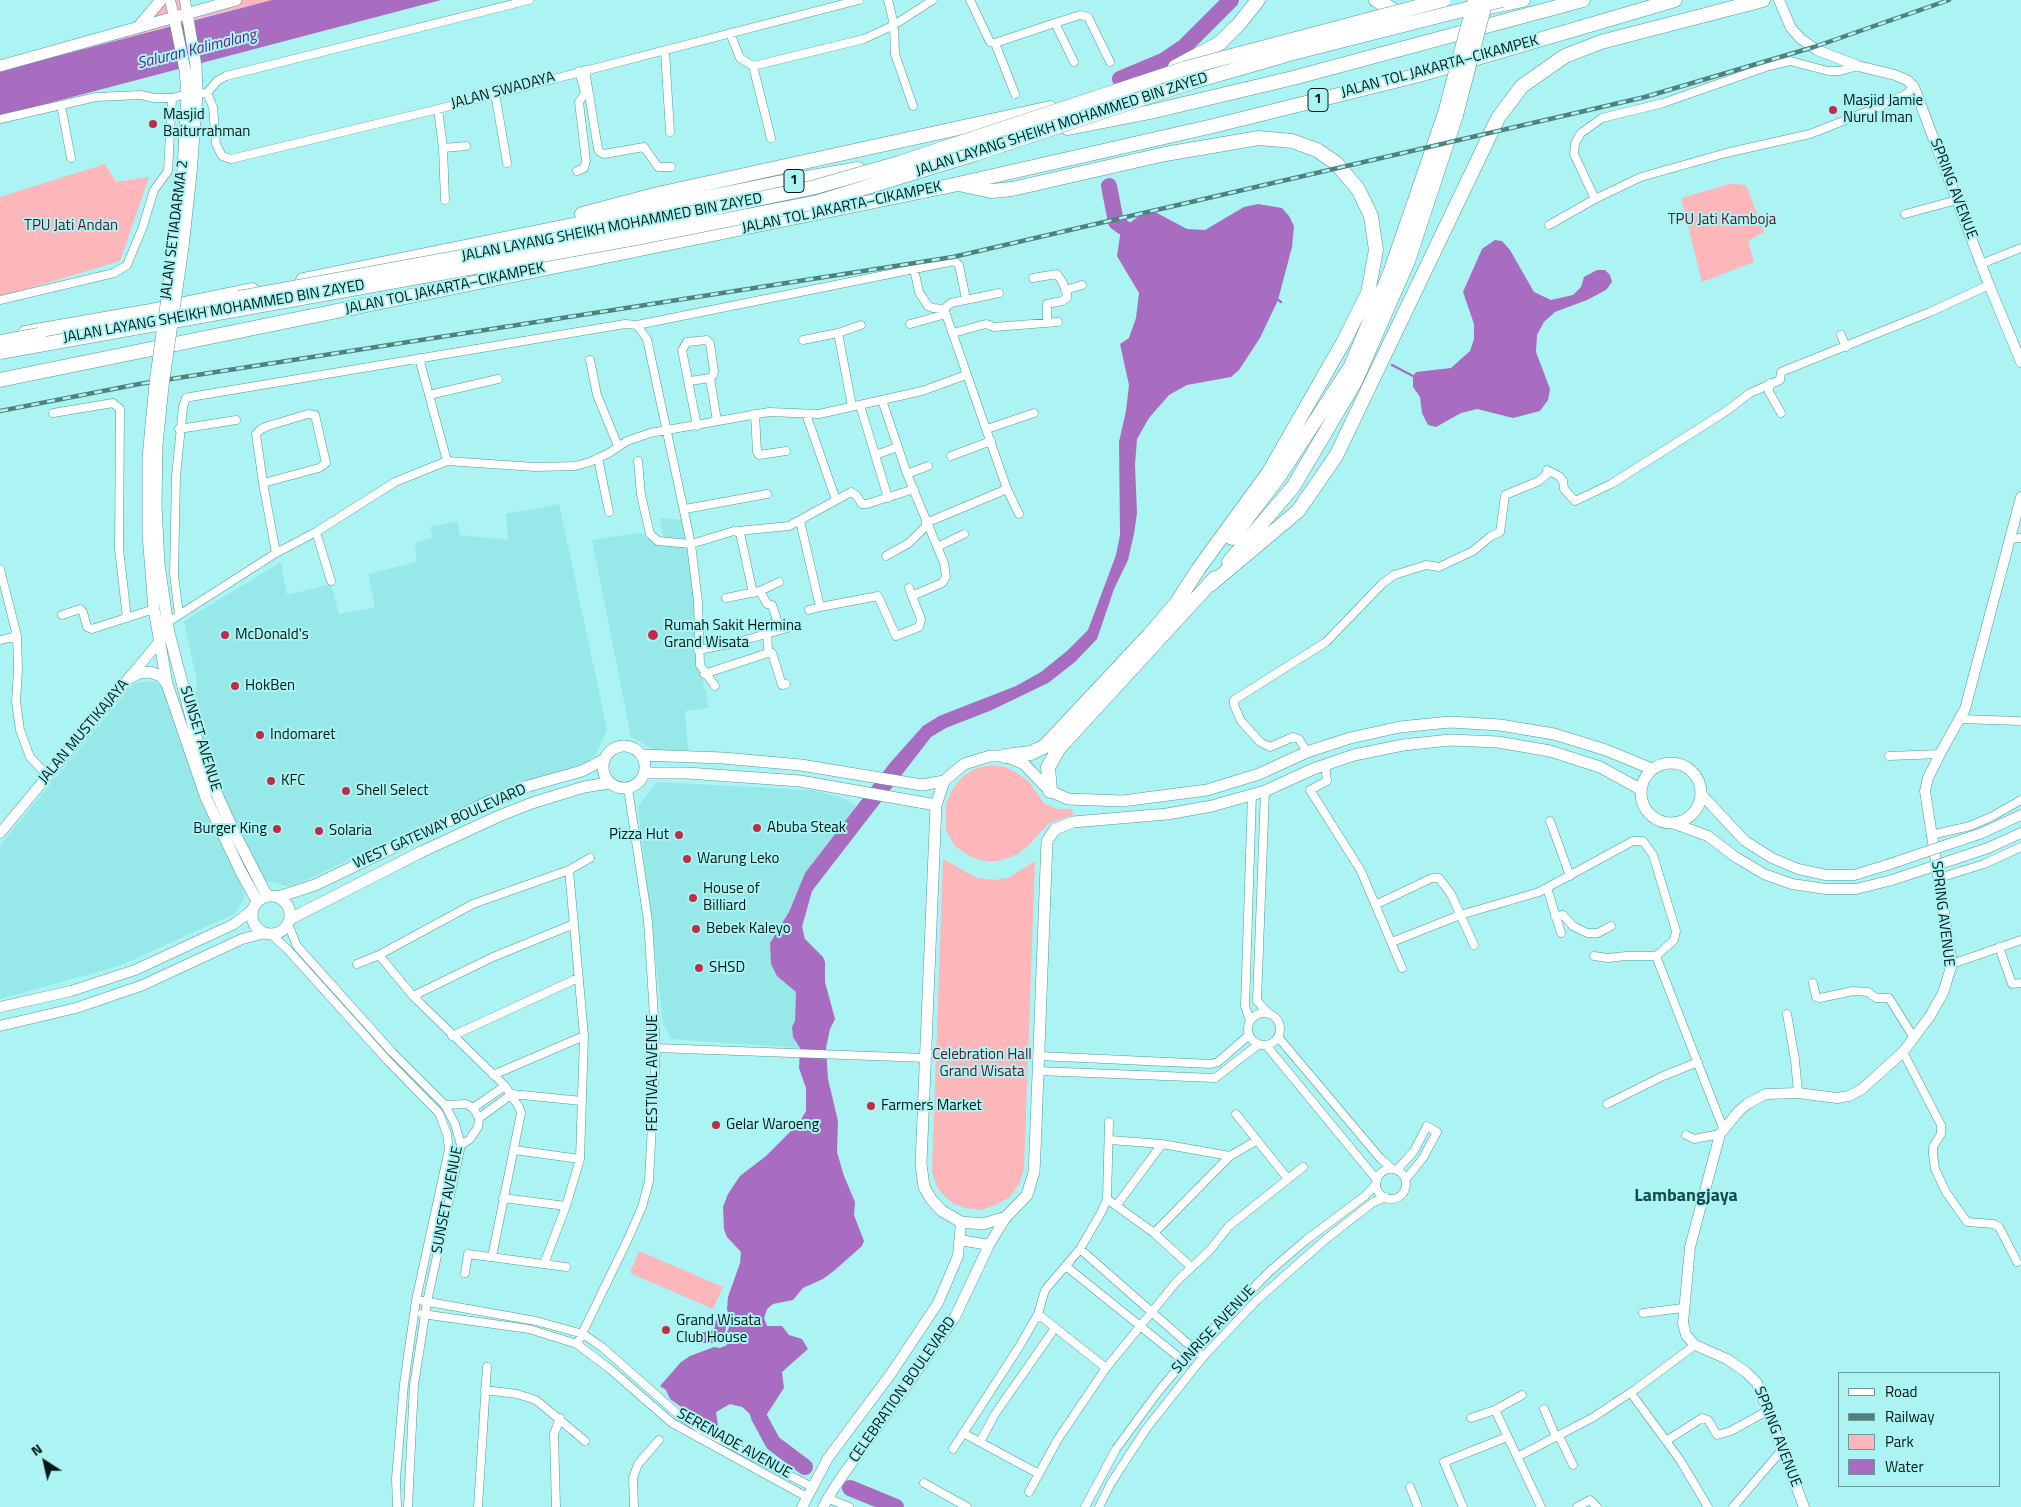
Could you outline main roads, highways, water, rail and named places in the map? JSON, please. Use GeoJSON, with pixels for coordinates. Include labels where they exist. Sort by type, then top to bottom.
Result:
{"type":"FeatureCollection","features":[{"type":"Feature","properties":{"kind":"highway"},"geometry":{"type":"LineString","coordinates":[[458,248],[658,194],[1109,93],[1156,76],[1220,43],[1239,24],[1258,0]]}},
{"type":"Feature","properties":{"kind":"highway"},"geometry":{"type":"LineString","coordinates":[[1376,0],[1395,11],[1422,18],[1439,18],[1523,0]]}},
{"type":"Feature","properties":{"kind":"highway","name":"JALAN LAYANG SHEIKH MOHAMMED BIN ZAYED"},"geometry":{"type":"LineString","coordinates":[[0,342],[624,227],[814,186],[899,163],[1186,68],[1443,0]]}},
{"type":"Feature","properties":{"kind":"highway"},"geometry":{"type":"LineString","coordinates":[[1005,756],[1031,753],[1045,746],[1150,634],[1211,565],[1278,478],[1351,366],[1390,273],[1450,114],[1475,0]]}},
{"type":"Feature","properties":{"kind":"highway"},"geometry":{"type":"LineString","coordinates":[[1050,791],[1048,767],[1059,748],[1210,585],[1293,487],[1355,382],[1408,261],[1450,114],[1486,0]]}},
{"type":"Feature","properties":{"kind":"highway","name":"JALAN LAYANG SHEIKH MOHAMMED BIN ZAYED"},"geometry":{"type":"LineString","coordinates":[[0,352],[636,238],[818,202],[975,154],[1192,82],[1293,53],[1502,0]]}},
{"type":"Feature","properties":{"kind":"highway","name":"JALAN TOL JAKARTA–CIKAMPEK"},"geometry":{"type":"LineString","coordinates":[[0,338],[145,312],[458,248],[1150,112],[1293,78],[1583,0]]}},
{"type":"Feature","properties":{"kind":"highway","name":"JALAN TOL JAKARTA–CIKAMPEK"},"geometry":{"type":"LineString","coordinates":[[0,380],[958,184],[1213,126],[1419,75],[1675,0]]}},
{"type":"Feature","properties":{"kind":"highway"},"geometry":{"type":"LineString","coordinates":[[1210,585],[1298,511],[1336,456],[1498,118],[1522,86],[1543,69],[1565,56],[1601,42],[1763,0]]}},
{"type":"Feature","properties":{"kind":"highway"},"geometry":{"type":"LineString","coordinates":[[958,184],[991,191],[1012,189],[1166,154],[1260,138],[1292,141],[1317,150],[1336,163],[1358,189],[1371,216],[1376,250],[1368,293],[1344,341],[1269,472],[1199,568],[1179,599]]}},
{"type":"Feature","properties":{"kind":"main road"},"geometry":{"type":"LineString","coordinates":[[139,26],[161,0]]}},
{"type":"Feature","properties":{"kind":"main road"},"geometry":{"type":"LineString","coordinates":[[0,66],[139,26],[174,20],[236,0]]}},
{"type":"Feature","properties":{"kind":"main road","name":"JALAN SETIADARMA 2"},"geometry":{"type":"LineString","coordinates":[[187,16],[191,68]]}},
{"type":"Feature","properties":{"kind":"main road","name":"JALAN SETIADARMA 2"},"geometry":{"type":"LineString","coordinates":[[163,632],[154,609],[148,534],[148,458],[178,247],[191,174],[197,93],[191,68],[174,20]]}},
{"type":"Feature","properties":{"kind":"main road","name":"JALAN SETIADARMA 2"},"geometry":{"type":"LineString","coordinates":[[159,384],[156,505],[163,632]]}},
{"type":"Feature","properties":{"kind":"main road","name":"SUNSET AVENUE"},"geometry":{"type":"LineString","coordinates":[[163,632],[167,684],[206,798],[240,870],[264,901]]}},
{"type":"Feature","properties":{"kind":"main road","name":"SUNSET AVENUE"},"geometry":{"type":"LineString","coordinates":[[163,632],[210,779],[264,901]]}},
{"type":"Feature","properties":{"kind":"main road"},"geometry":{"type":"LineString","coordinates":[[129,678],[139,673],[150,672],[161,676],[167,684]]}},
{"type":"Feature","properties":{"kind":"main road"},"geometry":{"type":"LineString","coordinates":[[1640,789],[1600,766],[1550,751],[1498,742],[1450,740],[1403,745],[1354,755],[1325,765],[1265,791],[1212,806],[1168,814],[1073,822],[1055,829],[1047,841],[1034,1172],[1027,1194],[1006,1217],[982,1224],[962,1222],[942,1211],[931,1199],[923,1180],[921,1164],[936,804],[944,781],[964,764],[990,756],[1005,756],[1024,764],[1050,791],[1068,799],[1122,801],[1165,797],[1207,790],[1259,774],[1307,752],[1350,738],[1400,727],[1450,722],[1500,725],[1554,734],[1606,750],[1652,769]]}},
{"type":"Feature","properties":{"kind":"main road"},"geometry":{"type":"LineString","coordinates":[[619,746],[632,747],[641,755],[645,764],[644,773],[638,782],[628,788],[622,788],[609,783],[603,772],[604,760],[610,751],[619,746]]}},
{"type":"Feature","properties":{"kind":"main road"},"geometry":{"type":"LineString","coordinates":[[641,755],[801,765],[922,784],[944,781]]}},
{"type":"Feature","properties":{"kind":"main road","name":"WEST GATEWAY BOULEVARD"},"geometry":{"type":"LineString","coordinates":[[264,901],[315,885],[492,800],[528,786],[582,771],[604,760]]}},
{"type":"Feature","properties":{"kind":"main road"},"geometry":{"type":"LineString","coordinates":[[1665,763],[1679,763],[1691,770],[1700,781],[1702,795],[1698,809],[1688,819],[1675,824],[1661,823],[1649,815],[1642,803],[1640,789],[1644,778],[1652,769],[1665,763]]}},
{"type":"Feature","properties":{"kind":"main road"},"geometry":{"type":"LineString","coordinates":[[800,781],[801,765]]}},
{"type":"Feature","properties":{"kind":"main road"},"geometry":{"type":"LineString","coordinates":[[644,773],[686,773],[800,781],[936,804]]}},
{"type":"Feature","properties":{"kind":"main road","name":"WEST GATEWAY BOULEVARD"},"geometry":{"type":"LineString","coordinates":[[289,922],[421,852],[532,803],[584,787],[609,783]]}},
{"type":"Feature","properties":{"kind":"main road"},"geometry":{"type":"LineString","coordinates":[[414,838],[421,852]]}},
{"type":"Feature","properties":{"kind":"main road"},"geometry":{"type":"LineString","coordinates":[[264,901],[287,904],[289,922],[280,931],[268,934],[255,926],[252,921],[264,901]]}},
{"type":"Feature","properties":{"kind":"water","name":"Saluran Kalimalang"},"geometry":{"type":"Polygon","coordinates":[[[272,0],[441,0],[0,116],[0,71],[272,0]]]}},
{"type":"Feature","properties":{"kind":"water"},"geometry":{"type":"Polygon","coordinates":[[[1258,204],[1282,208],[1294,226],[1292,247],[1278,300],[1260,338],[1239,370],[1231,377],[1187,385],[1169,395],[1149,418],[1137,439],[1135,465],[1137,513],[1134,534],[1128,560],[1114,589],[1097,639],[1075,662],[1048,683],[992,710],[946,728],[931,737],[812,891],[802,927],[805,939],[823,957],[825,962],[825,982],[835,1019],[830,1029],[826,1048],[828,1079],[838,1121],[837,1152],[844,1176],[855,1202],[854,1215],[864,1241],[862,1246],[823,1279],[803,1288],[793,1300],[773,1304],[767,1309],[764,1318],[767,1326],[782,1326],[789,1335],[802,1339],[808,1349],[782,1372],[784,1388],[767,1414],[754,1422],[749,1413],[742,1407],[730,1404],[716,1412],[718,1426],[716,1431],[670,1399],[666,1390],[660,1386],[681,1362],[690,1356],[714,1347],[720,1348],[727,1345],[727,1332],[731,1323],[727,1309],[728,1297],[740,1263],[741,1252],[727,1237],[724,1229],[723,1207],[728,1194],[740,1176],[766,1156],[799,1123],[806,1111],[806,1088],[799,1068],[800,1048],[793,1037],[792,1027],[795,1021],[796,992],[777,976],[771,964],[770,943],[789,912],[805,873],[890,763],[923,726],[939,716],[1016,686],[1041,672],[1067,651],[1088,630],[1116,555],[1120,535],[1119,442],[1126,411],[1129,385],[1120,344],[1129,338],[1136,318],[1139,293],[1117,256],[1121,229],[1139,216],[1155,212],[1187,229],[1205,230],[1244,207],[1258,204]]]}},
{"type":"Feature","properties":{"kind":"water"},"geometry":{"type":"Polygon","coordinates":[[[1495,240],[1502,241],[1510,250],[1534,292],[1551,300],[1573,295],[1581,287],[1584,277],[1597,270],[1605,270],[1610,275],[1612,282],[1606,290],[1587,300],[1555,312],[1544,322],[1537,335],[1536,352],[1550,389],[1548,400],[1540,411],[1513,418],[1477,409],[1461,413],[1436,427],[1428,425],[1422,413],[1420,397],[1413,387],[1413,376],[1416,372],[1451,368],[1470,351],[1474,339],[1474,324],[1463,292],[1482,249],[1495,240]]]}},
{"type":"Feature","properties":{"kind":"water"},"geometry":{"type":"Polygon","coordinates":[[[720,1319],[727,1324],[722,1343],[696,1343],[695,1334],[714,1330],[716,1320],[720,1319]]]}},
{"type":"Feature","properties":{"kind":"waterway"},"geometry":{"type":"LineString","coordinates":[[1120,79],[1163,61],[1185,46],[1231,0]]}},
{"type":"Feature","properties":{"kind":"waterway"},"geometry":{"type":"LineString","coordinates":[[1109,186],[1116,222],[1123,227]]}},
{"type":"Feature","properties":{"kind":"waterway"},"geometry":{"type":"LineString","coordinates":[[1392,365],[1413,376]]}},
{"type":"Feature","properties":{"kind":"waterway"},"geometry":{"type":"LineString","coordinates":[[755,1397],[759,1417],[773,1443],[805,1467]]}},
{"type":"Feature","properties":{"kind":"waterway"},"geometry":{"type":"LineString","coordinates":[[850,1488],[896,1507]]}},
{"type":"Feature","properties":{"kind":"railway"},"geometry":{"type":"LineString","coordinates":[[0,411],[139,384],[953,257],[1645,97],[1814,47],[1949,0]]}},
{"type":"Feature","properties":{"kind":"place","name":"Masjid Jamie Nurul Iman"},"geometry":{"type":"Point","coordinates":[1833,110]}},
{"type":"Feature","properties":{"kind":"place","name":"Masjid Baiturrahman"},"geometry":{"type":"Point","coordinates":[153,124]}},
{"type":"Feature","properties":{"kind":"place","name":"McDonald's"},"geometry":{"type":"Point","coordinates":[225,635]}},
{"type":"Feature","properties":{"kind":"place","name":"Rumah Sakit Hermina Grand Wisata"},"geometry":{"type":"Point","coordinates":[653,635]}},
{"type":"Feature","properties":{"kind":"place","name":"HokBen"},"geometry":{"type":"Point","coordinates":[235,686]}},
{"type":"Feature","properties":{"kind":"place","name":"Indomaret"},"geometry":{"type":"Point","coordinates":[260,735]}},
{"type":"Feature","properties":{"kind":"place","name":"KFC"},"geometry":{"type":"Point","coordinates":[271,781]}},
{"type":"Feature","properties":{"kind":"place","name":"Shell Select"},"geometry":{"type":"Point","coordinates":[346,791]}},
{"type":"Feature","properties":{"kind":"place","name":"Abuba Steak"},"geometry":{"type":"Point","coordinates":[757,828]}},
{"type":"Feature","properties":{"kind":"place","name":"Burger King"},"geometry":{"type":"Point","coordinates":[277,829]}},
{"type":"Feature","properties":{"kind":"place","name":"Solaria"},"geometry":{"type":"Point","coordinates":[319,831]}},
{"type":"Feature","properties":{"kind":"place","name":"Pizza Hut"},"geometry":{"type":"Point","coordinates":[679,835]}},
{"type":"Feature","properties":{"kind":"place","name":"Warung Leko"},"geometry":{"type":"Point","coordinates":[687,859]}},
{"type":"Feature","properties":{"kind":"place","name":"House of Billiard"},"geometry":{"type":"Point","coordinates":[693,898]}},
{"type":"Feature","properties":{"kind":"place","name":"Bebek Kaleyo"},"geometry":{"type":"Point","coordinates":[696,929]}},
{"type":"Feature","properties":{"kind":"place","name":"SHSD"},"geometry":{"type":"Point","coordinates":[699,968]}},
{"type":"Feature","properties":{"kind":"place","name":"Farmers Market"},"geometry":{"type":"Point","coordinates":[871,1106]}},
{"type":"Feature","properties":{"kind":"place","name":"Gelar Waroeng"},"geometry":{"type":"Point","coordinates":[716,1125]}},
{"type":"Feature","properties":{"kind":"place","name":"Grand Wisata Club House"},"geometry":{"type":"Point","coordinates":[666,1330]}},
{"type":"Feature","properties":{"kind":"district","name":"Lambangjaya"},"geometry":{"type":"Point","coordinates":[1686,1197]}},
{"type":"Feature","properties":{"kind":"park label","name":"TPU Jati Kamboja"},"geometry":{"type":"Point","coordinates":[1722,220]}},
{"type":"Feature","properties":{"kind":"park label","name":"TPU Jati Andan"},"geometry":{"type":"Point","coordinates":[71,226]}},
{"type":"Feature","properties":{"kind":"park label","name":"Celebration Hall Grand Wisata"},"geometry":{"type":"Point","coordinates":[982,1064]}}]}
